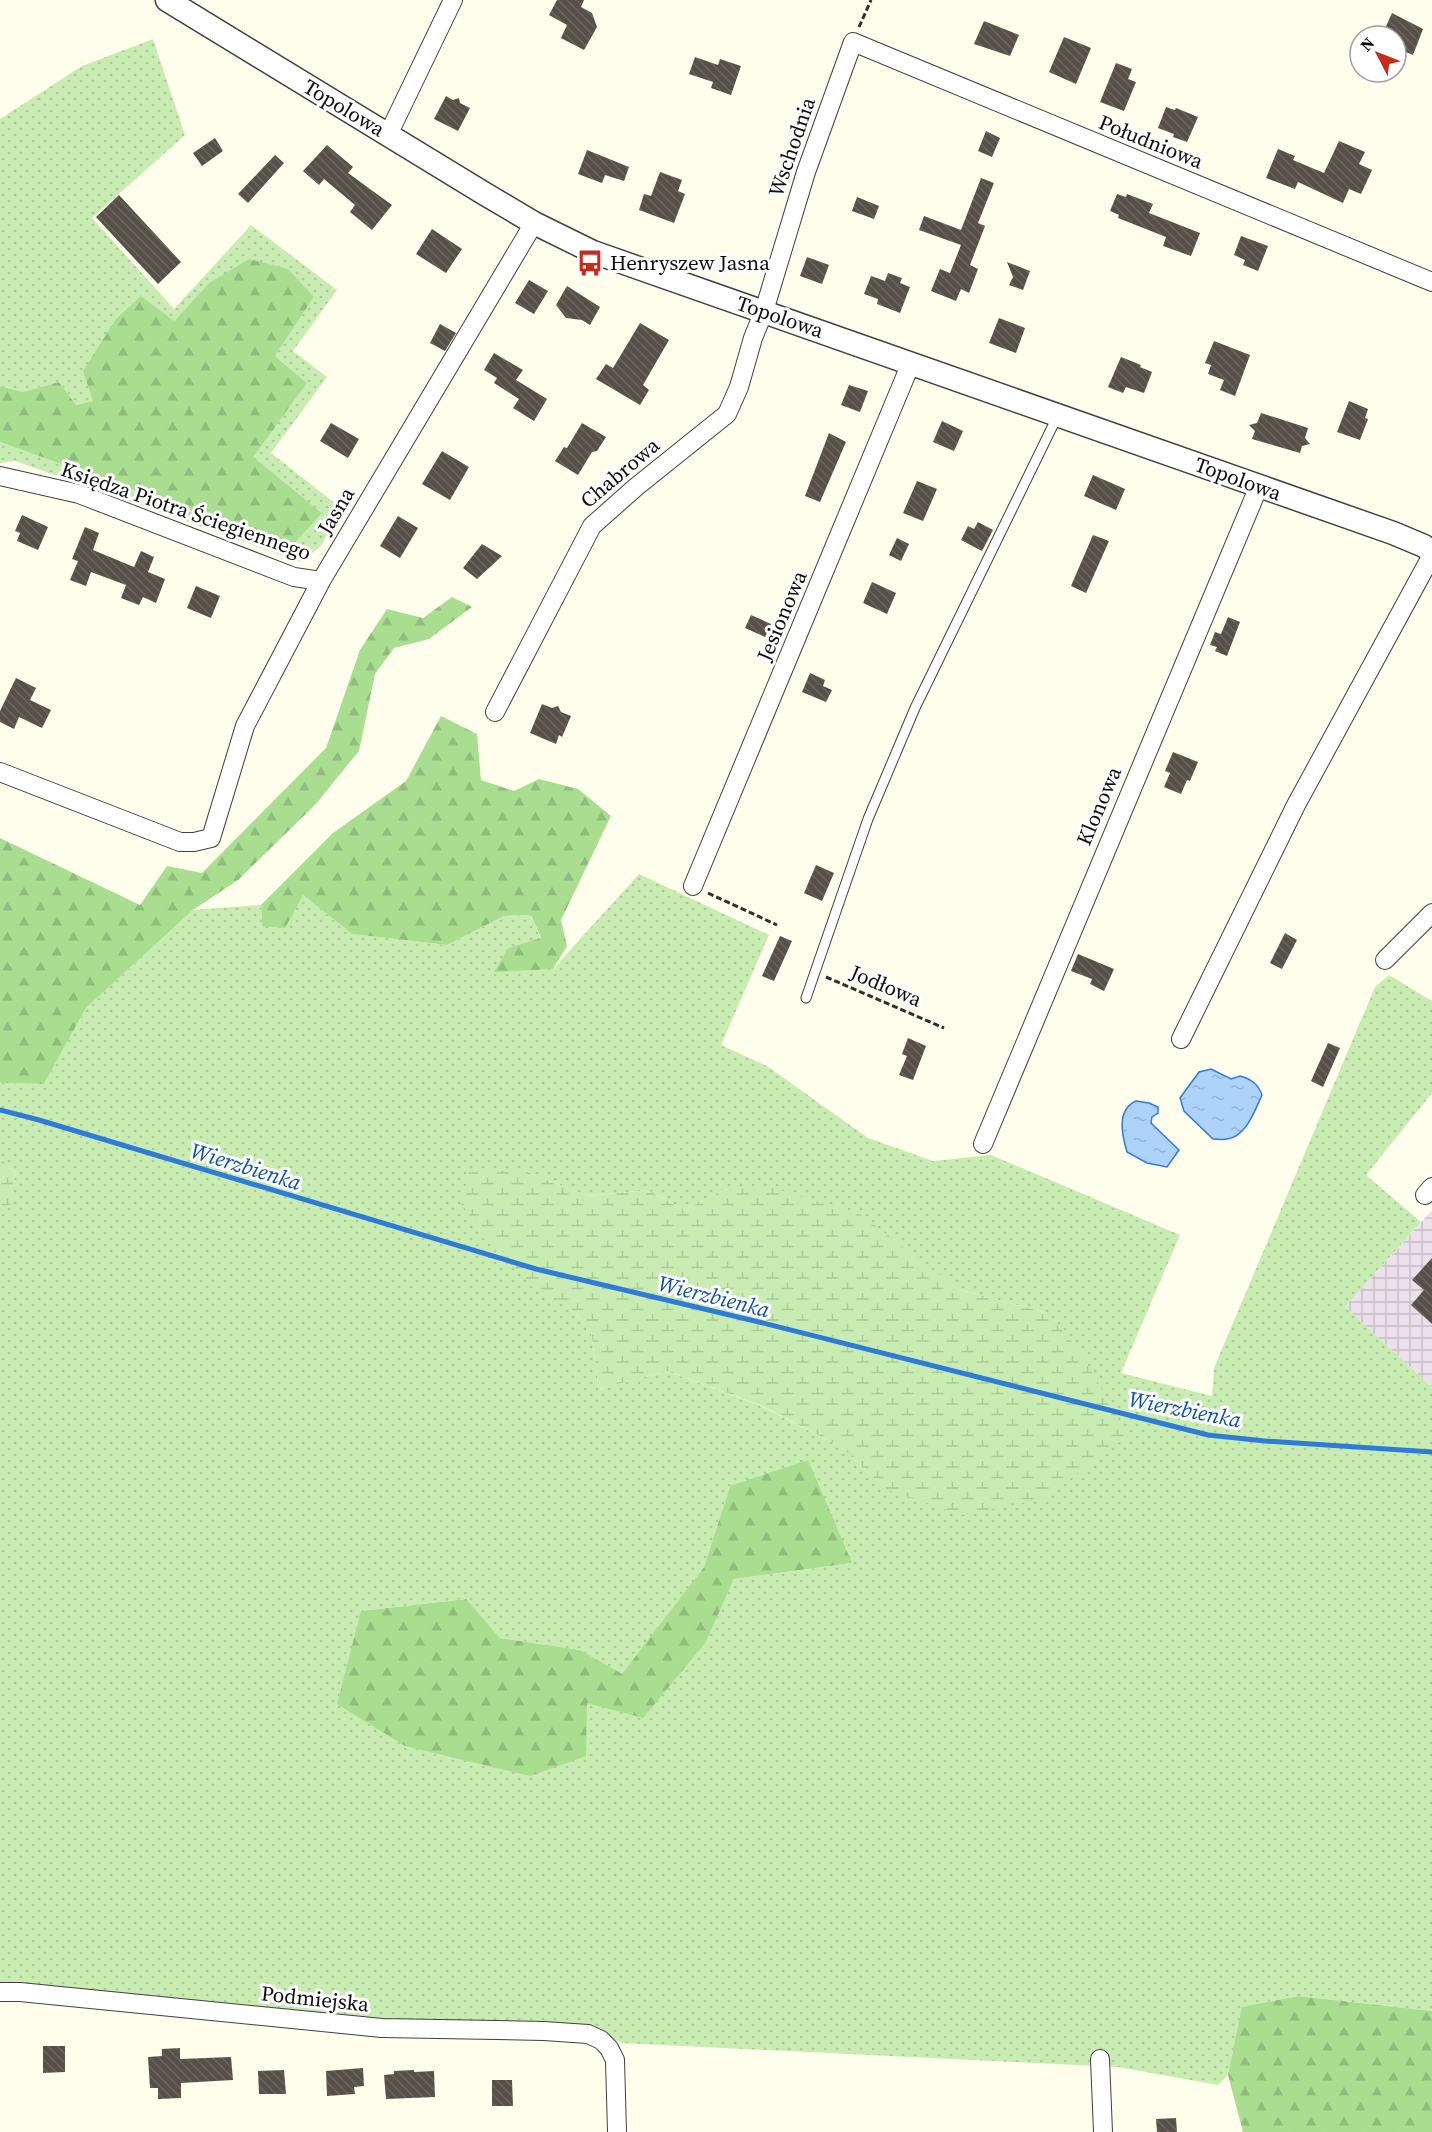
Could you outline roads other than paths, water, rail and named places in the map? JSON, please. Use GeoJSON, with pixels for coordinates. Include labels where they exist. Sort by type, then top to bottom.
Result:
{"type":"FeatureCollection","features":[{"type":"Feature","properties":{"kind":"street","name":"Topolowa"},"geometry":{"type":"LineString","coordinates":[[167,0],[534,223],[602,255],[1393,533],[1424,546],[1432,553]]}},
{"type":"Feature","properties":{"kind":"street"},"geometry":{"type":"LineString","coordinates":[[388,135],[453,0]]}},
{"type":"Feature","properties":{"kind":"street","name":"Południowa"},"geometry":{"type":"LineString","coordinates":[[853,42],[1432,282]]}},
{"type":"Feature","properties":{"kind":"street","name":"Wschodnia"},"geometry":{"type":"LineString","coordinates":[[764,311],[806,172],[853,42]]}},
{"type":"Feature","properties":{"kind":"street","name":"Jasna"},"geometry":{"type":"LineString","coordinates":[[0,772],[180,842],[211,838],[245,726],[321,581],[534,223]]}},
{"type":"Feature","properties":{"kind":"street","name":"Chabrowa"},"geometry":{"type":"LineString","coordinates":[[495,712],[592,526],[636,487],[727,414],[739,387],[753,338],[764,311]]}},
{"type":"Feature","properties":{"kind":"street","name":"Jesionowa"},"geometry":{"type":"LineString","coordinates":[[693,886],[911,363]]}},
{"type":"Feature","properties":{"kind":"street","name":"Księdza Piotra Ściegiennego"},"geometry":{"type":"LineString","coordinates":[[1,476],[80,494],[294,577],[321,581]]}},
{"type":"Feature","properties":{"kind":"street","name":"Klonowa"},"geometry":{"type":"LineString","coordinates":[[983,1144],[1259,486]]}},
{"type":"Feature","properties":{"kind":"street"},"geometry":{"type":"LineString","coordinates":[[1181,1040],[1296,805],[1432,553]]}},
{"type":"Feature","properties":{"kind":"street"},"geometry":{"type":"LineString","coordinates":[[1386,960],[1432,914]]}},
{"type":"Feature","properties":{"kind":"street","name":"Podmiejska"},"geometry":{"type":"LineString","coordinates":[[0,1992],[20,1992],[382,2028],[588,2034],[601,2040],[609,2048],[615,2060],[617,2132]]}},
{"type":"Feature","properties":{"kind":"street"},"geometry":{"type":"LineString","coordinates":[[1100,2059],[1103,2132]]}},
{"type":"Feature","properties":{"kind":"lane"},"geometry":{"type":"LineString","coordinates":[[806,998],[868,819],[915,708],[1058,414]]}},
{"type":"Feature","properties":{"kind":"water"},"geometry":{"type":"Polygon","coordinates":[[[1211,1069],[1231,1079],[1240,1076],[1254,1082],[1262,1095],[1245,1128],[1234,1137],[1213,1139],[1184,1111],[1180,1098],[1199,1072],[1211,1069]]]}},
{"type":"Feature","properties":{"kind":"water"},"geometry":{"type":"Polygon","coordinates":[[[1136,1101],[1158,1107],[1158,1113],[1152,1117],[1151,1123],[1179,1150],[1167,1167],[1147,1163],[1127,1152],[1122,1131],[1123,1117],[1125,1110],[1136,1101]]]}},
{"type":"Feature","properties":{"kind":"waterway","name":"Wierzbienka"},"geometry":{"type":"LineString","coordinates":[[0,1110],[536,1269],[759,1322],[1208,1435],[1432,1452]]}},
{"type":"Feature","properties":{"kind":"place","name":"Henryszew Jasna"},"geometry":{"type":"Point","coordinates":[590,263]}}]}
